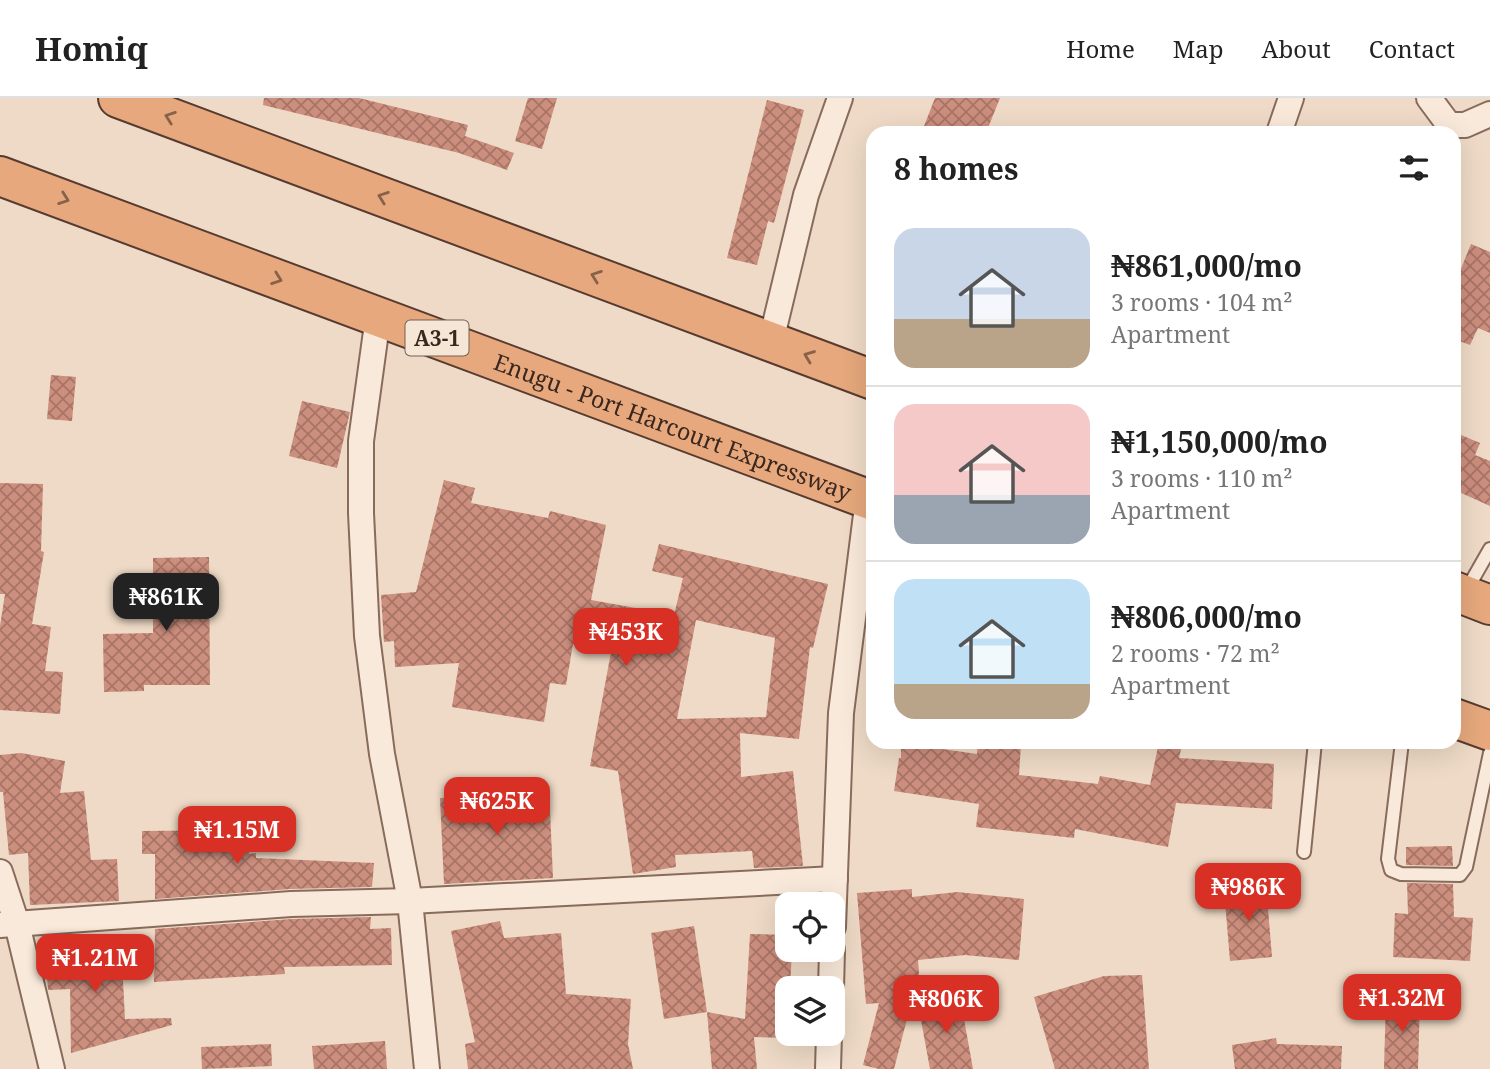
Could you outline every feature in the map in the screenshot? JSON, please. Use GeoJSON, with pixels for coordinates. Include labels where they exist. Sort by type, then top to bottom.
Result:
{"type":"FeatureCollection","features":[{"type":"Feature","properties":{"kind":"highway"},"geometry":{"type":"LineString","coordinates":[[118,98],[866,377]]}},
{"type":"Feature","properties":{"kind":"highway","name":"Enugu - Port Harcourt Expressway"},"geometry":{"type":"LineString","coordinates":[[0,176],[866,498]]}},
{"type":"Feature","properties":{"kind":"highway"},"geometry":{"type":"LineString","coordinates":[[1461,721],[1490,731]]}},
{"type":"Feature","properties":{"kind":"street"},"geometry":{"type":"LineString","coordinates":[[771,341],[806,195],[840,98]]}},
{"type":"Feature","properties":{"kind":"street"},"geometry":{"type":"LineString","coordinates":[[1281,126],[1291,98]]}},
{"type":"Feature","properties":{"kind":"street"},"geometry":{"type":"LineString","coordinates":[[1429,98],[1449,125],[1465,125],[1490,114]]}},
{"type":"Feature","properties":{"kind":"street"},"geometry":{"type":"LineString","coordinates":[[378,317],[361,441],[361,513],[367,636],[382,754],[410,901],[427,1069]]}},
{"type":"Feature","properties":{"kind":"street"},"geometry":{"type":"LineString","coordinates":[[834,892],[841,713],[866,536]]}},
{"type":"Feature","properties":{"kind":"street"},"geometry":{"type":"LineString","coordinates":[[0,872],[9,924],[52,1069]]}},
{"type":"Feature","properties":{"kind":"street"},"geometry":{"type":"LineString","coordinates":[[9,924],[291,904],[410,901],[835,880]]}},
{"type":"Feature","properties":{"kind":"street"},"geometry":{"type":"LineString","coordinates":[[828,1069],[829,1046]]}},
{"type":"Feature","properties":{"kind":"lane"},"geometry":{"type":"LineString","coordinates":[[1469,597],[1490,549]]}},
{"type":"Feature","properties":{"kind":"lane"},"geometry":{"type":"LineString","coordinates":[[1304,852],[1314,749]]}},
{"type":"Feature","properties":{"kind":"lane"},"geometry":{"type":"LineString","coordinates":[[1401,749],[1388,859],[1391,870],[1401,874],[1450,876],[1460,874],[1466,867],[1490,753]]}},
{"type":"Feature","properties":{"kind":"building"},"geometry":{"type":"Polygon","coordinates":[[[264,98],[359,98],[468,125],[465,136],[514,153],[507,170],[459,153],[263,105],[264,98]]]}},
{"type":"Feature","properties":{"kind":"building"},"geometry":{"type":"Polygon","coordinates":[[[528,98],[557,98],[542,149],[515,141],[528,98]]]}},
{"type":"Feature","properties":{"kind":"building"},"geometry":{"type":"Polygon","coordinates":[[[935,98],[1000,98],[989,126],[924,126],[935,98]]]}},
{"type":"Feature","properties":{"kind":"building"},"geometry":{"type":"Polygon","coordinates":[[[767,100],[804,110],[774,223],[768,221],[757,265],[727,258],[767,100]]]}},
{"type":"Feature","properties":{"kind":"building"},"geometry":{"type":"Polygon","coordinates":[[[1471,244],[1490,252],[1490,333],[1478,328],[1470,345],[1461,342],[1461,269],[1471,244]]]}},
{"type":"Feature","properties":{"kind":"building"},"geometry":{"type":"Polygon","coordinates":[[[51,375],[76,377],[72,421],[47,419],[51,375]]]}},
{"type":"Feature","properties":{"kind":"building"},"geometry":{"type":"Polygon","coordinates":[[[302,401],[350,412],[337,468],[289,456],[302,401]]]}},
{"type":"Feature","properties":{"kind":"building"},"geometry":{"type":"Polygon","coordinates":[[[1461,435],[1480,443],[1475,455],[1490,461],[1490,506],[1461,493],[1461,435]]]}},
{"type":"Feature","properties":{"kind":"building"},"geometry":{"type":"Polygon","coordinates":[[[444,480],[475,488],[471,503],[548,518],[550,511],[606,525],[591,600],[674,615],[683,578],[652,571],[659,544],[828,584],[813,648],[810,647],[799,739],[740,733],[741,777],[793,771],[803,866],[754,868],[752,851],[675,855],[676,867],[633,874],[618,771],[590,766],[611,652],[573,644],[566,685],[550,683],[544,722],[452,707],[459,663],[395,667],[394,641],[384,642],[381,595],[416,592],[444,480]],[[696,620],[677,719],[766,717],[775,638],[696,620]]]}},
{"type":"Feature","properties":{"kind":"building"},"geometry":{"type":"Polygon","coordinates":[[[0,483],[43,484],[41,551],[44,552],[32,624],[51,627],[45,671],[63,672],[60,714],[0,710],[0,626],[5,594],[0,594],[0,483]]]}},
{"type":"Feature","properties":{"kind":"building"},"geometry":{"type":"Polygon","coordinates":[[[209,557],[210,685],[144,685],[144,691],[104,692],[103,634],[153,633],[153,558],[209,557]]]}},
{"type":"Feature","properties":{"kind":"building"},"geometry":{"type":"Polygon","coordinates":[[[901,749],[942,749],[977,754],[977,749],[1021,749],[1019,775],[1098,784],[1100,776],[1150,785],[1158,749],[1181,749],[1179,758],[1274,764],[1272,809],[1176,803],[1168,847],[1075,829],[1074,838],[976,827],[979,804],[894,791],[901,749]]]}},
{"type":"Feature","properties":{"kind":"building"},"geometry":{"type":"Polygon","coordinates":[[[21,753],[65,761],[60,793],[84,791],[91,860],[117,859],[119,901],[30,905],[28,853],[9,855],[3,792],[0,792],[0,755],[21,753]]]}},
{"type":"Feature","properties":{"kind":"building"},"geometry":{"type":"Polygon","coordinates":[[[549,786],[553,878],[444,884],[440,798],[502,795],[502,789],[549,786]]]}},
{"type":"Feature","properties":{"kind":"building"},"geometry":{"type":"Polygon","coordinates":[[[250,830],[249,854],[256,853],[256,858],[374,863],[372,887],[290,889],[155,899],[155,854],[142,854],[142,831],[250,830]]]}},
{"type":"Feature","properties":{"kind":"building"},"geometry":{"type":"Polygon","coordinates":[[[1452,846],[1453,866],[1406,865],[1406,847],[1452,846]]]}},
{"type":"Feature","properties":{"kind":"building"},"geometry":{"type":"Polygon","coordinates":[[[1407,883],[1453,884],[1454,917],[1473,918],[1470,961],[1393,957],[1395,913],[1408,914],[1407,883]]]}},
{"type":"Feature","properties":{"kind":"building"},"geometry":{"type":"Polygon","coordinates":[[[1266,885],[1272,957],[1230,961],[1224,889],[1266,885]]]}},
{"type":"Feature","properties":{"kind":"building"},"geometry":{"type":"Polygon","coordinates":[[[912,889],[912,897],[957,892],[1024,899],[1019,960],[965,955],[918,960],[919,973],[894,1069],[879,1069],[863,1065],[879,1003],[866,1004],[857,893],[912,889]]]}},
{"type":"Feature","properties":{"kind":"building"},"geometry":{"type":"Polygon","coordinates":[[[371,917],[370,929],[391,928],[392,965],[284,967],[285,974],[154,982],[155,929],[292,919],[371,917]]]}},
{"type":"Feature","properties":{"kind":"building"},"geometry":{"type":"Polygon","coordinates":[[[500,921],[504,938],[561,933],[566,994],[631,999],[628,1044],[633,1069],[468,1069],[465,1044],[475,1042],[451,931],[500,921]]]}},
{"type":"Feature","properties":{"kind":"building"},"geometry":{"type":"Polygon","coordinates":[[[694,926],[707,1012],[664,1019],[651,933],[694,926]]]}},
{"type":"Feature","properties":{"kind":"building"},"geometry":{"type":"Polygon","coordinates":[[[750,934],[775,935],[775,962],[791,962],[791,976],[775,976],[775,1038],[754,1037],[757,1069],[712,1069],[707,1012],[745,1019],[750,934]]]}},
{"type":"Feature","properties":{"kind":"building"},"geometry":{"type":"Polygon","coordinates":[[[121,942],[125,1019],[171,1018],[172,1025],[71,1053],[70,989],[48,990],[45,946],[121,942]]]}},
{"type":"Feature","properties":{"kind":"building"},"geometry":{"type":"Polygon","coordinates":[[[1142,975],[1149,1069],[1055,1069],[1034,997],[1104,976],[1142,975]]]}},
{"type":"Feature","properties":{"kind":"building"},"geometry":{"type":"Polygon","coordinates":[[[960,997],[973,1069],[930,1069],[918,1004],[960,997]]]}},
{"type":"Feature","properties":{"kind":"building"},"geometry":{"type":"Polygon","coordinates":[[[1386,998],[1420,999],[1418,1069],[1384,1069],[1386,998]]]}},
{"type":"Feature","properties":{"kind":"building"},"geometry":{"type":"Polygon","coordinates":[[[1276,1038],[1277,1044],[1342,1046],[1341,1069],[1235,1069],[1232,1045],[1276,1038]]]}},
{"type":"Feature","properties":{"kind":"building"},"geometry":{"type":"Polygon","coordinates":[[[385,1041],[387,1069],[314,1069],[312,1046],[385,1041]]]}},
{"type":"Feature","properties":{"kind":"building"},"geometry":{"type":"Polygon","coordinates":[[[271,1044],[272,1066],[202,1069],[201,1047],[271,1044]]]}}]}
